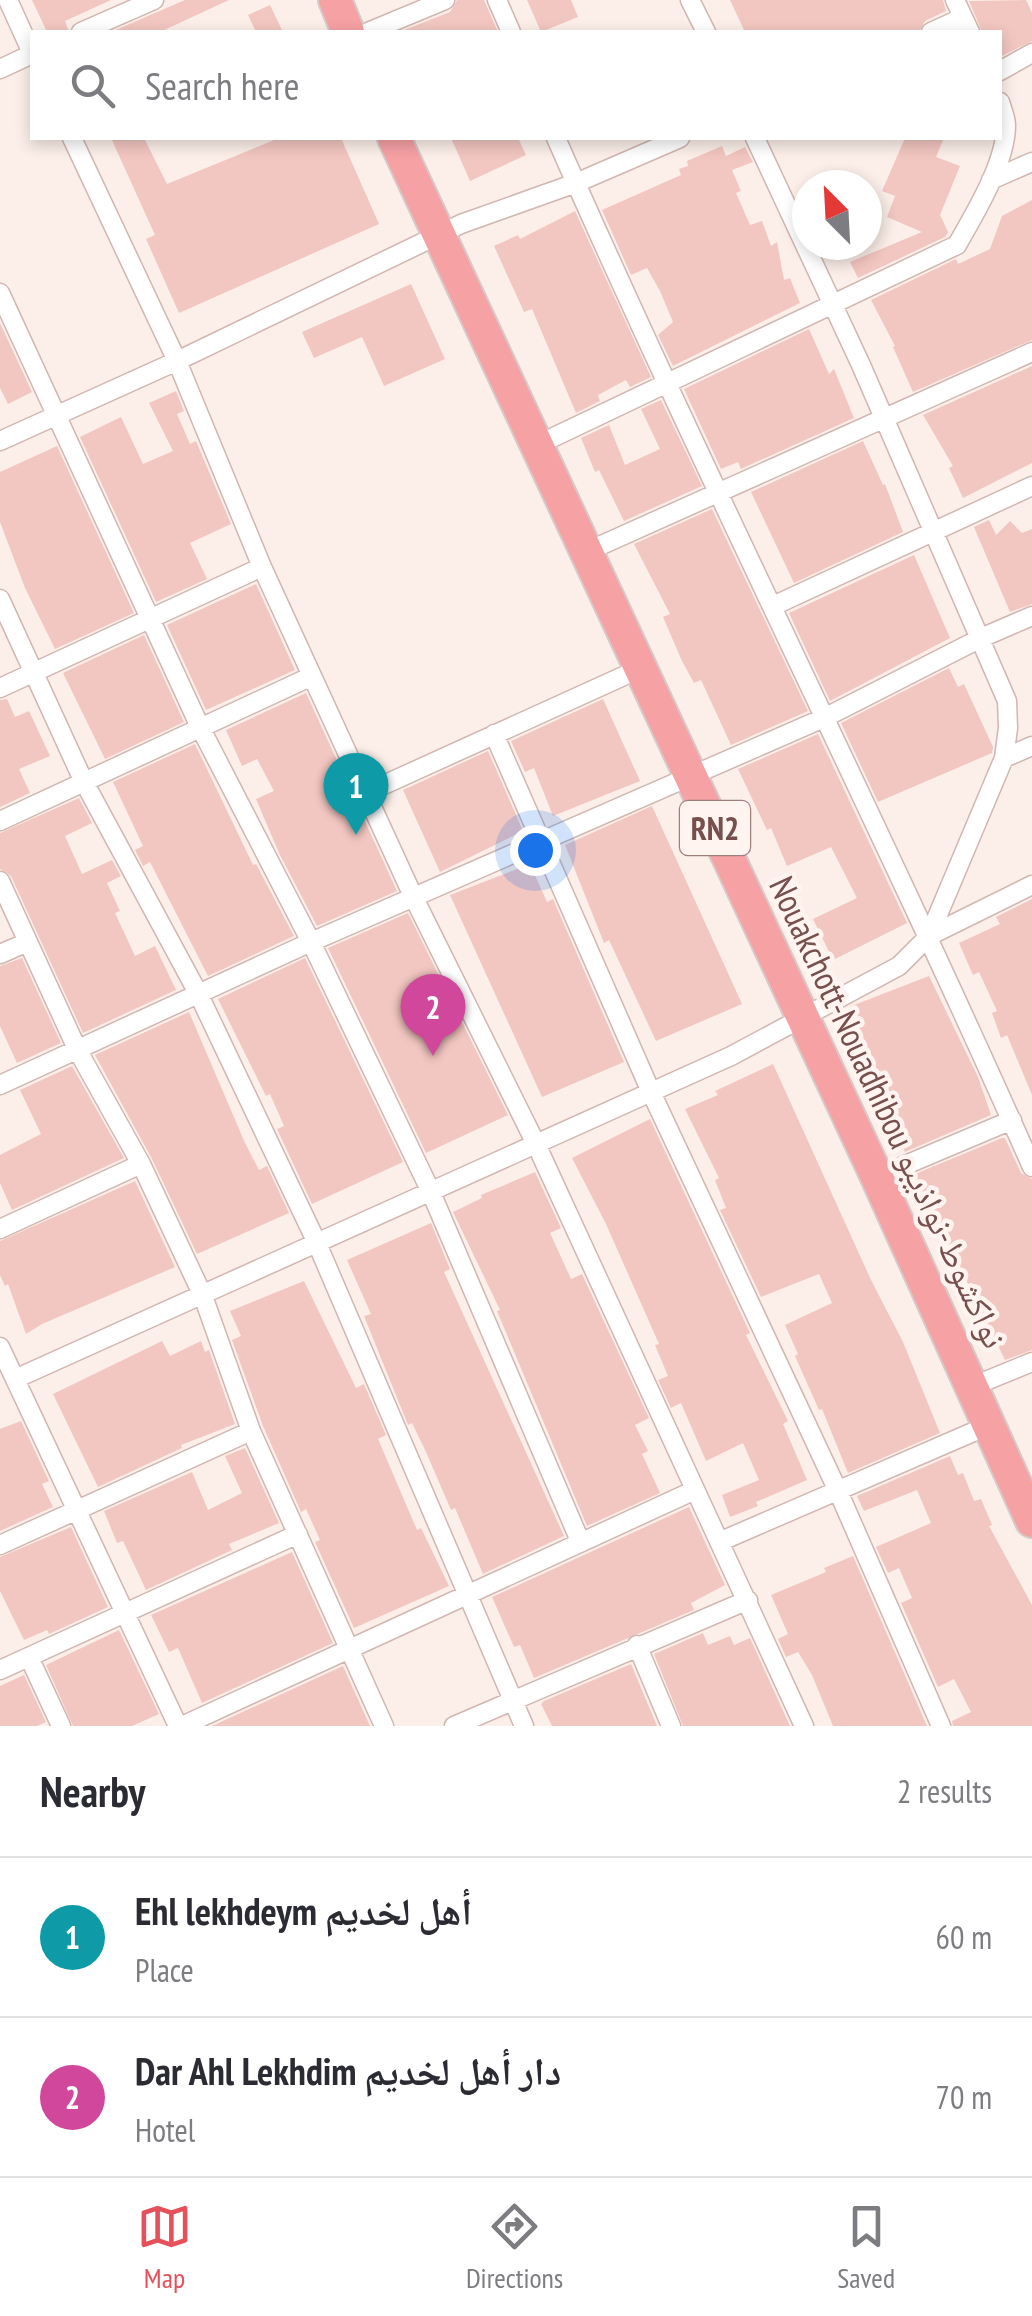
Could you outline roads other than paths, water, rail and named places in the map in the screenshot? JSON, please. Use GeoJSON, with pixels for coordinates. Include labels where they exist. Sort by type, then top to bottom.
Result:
{"type":"FeatureCollection","features":[{"type":"Feature","properties":{"kind":"highway"},"geometry":{"type":"LineString","coordinates":[[335,0],[347,30]]}},
{"type":"Feature","properties":{"kind":"highway","name":"Nouakchott-Nouadhibou نواكشوط-نواذيبو"},"geometry":{"type":"LineString","coordinates":[[395,140],[877,1177],[1032,1521]]}},
{"type":"Feature","properties":{"kind":"street"},"geometry":{"type":"LineString","coordinates":[[8,0],[30,49]]}},
{"type":"Feature","properties":{"kind":"street"},"geometry":{"type":"LineString","coordinates":[[85,30],[152,0]]}},
{"type":"Feature","properties":{"kind":"street"},"geometry":{"type":"LineString","coordinates":[[373,30],[445,0]]}},
{"type":"Feature","properties":{"kind":"street"},"geometry":{"type":"LineString","coordinates":[[497,0],[510,30]]}},
{"type":"Feature","properties":{"kind":"street"},"geometry":{"type":"LineString","coordinates":[[690,0],[705,30]]}},
{"type":"Feature","properties":{"kind":"street"},"geometry":{"type":"LineString","coordinates":[[935,30],[962,17]]}},
{"type":"Feature","properties":{"kind":"street"},"geometry":{"type":"LineString","coordinates":[[1002,70],[1032,53]]}},
{"type":"Feature","properties":{"kind":"street"},"geometry":{"type":"LineString","coordinates":[[0,68],[30,54]]}},
{"type":"Feature","properties":{"kind":"street"},"geometry":{"type":"LineString","coordinates":[[1002,109],[1006,124],[1002,139]]}},
{"type":"Feature","properties":{"kind":"street"},"geometry":{"type":"LineString","coordinates":[[73,140],[177,361],[262,567],[366,794],[536,1144],[804,1726]]}},
{"type":"Feature","properties":{"kind":"street"},"geometry":{"type":"LineString","coordinates":[[557,140],[718,492],[1020,1124],[1032,1167]]}},
{"type":"Feature","properties":{"kind":"street"},"geometry":{"type":"LineString","coordinates":[[0,441],[437,236],[675,140]]}},
{"type":"Feature","properties":{"kind":"street"},"geometry":{"type":"LineString","coordinates":[[756,140],[936,532],[1007,701],[1004,758],[929,936]]}},
{"type":"Feature","properties":{"kind":"street"},"geometry":{"type":"LineString","coordinates":[[534,446],[957,245],[991,180],[1002,140]]}},
{"type":"Feature","properties":{"kind":"street"},"geometry":{"type":"LineString","coordinates":[[991,180],[1032,162]]}},
{"type":"Feature","properties":{"kind":"street"},"geometry":{"type":"LineString","coordinates":[[0,293],[7,324],[58,415],[200,726],[311,942],[430,1190],[580,1541]]}},
{"type":"Feature","properties":{"kind":"street"},"geometry":{"type":"LineString","coordinates":[[586,552],[1032,352]]}},
{"type":"Feature","properties":{"kind":"street"},"geometry":{"type":"LineString","coordinates":[[773,606],[1032,486]]}},
{"type":"Feature","properties":{"kind":"street"},"geometry":{"type":"LineString","coordinates":[[0,688],[262,567]]}},
{"type":"Feature","properties":{"kind":"street"},"geometry":{"type":"LineString","coordinates":[[0,598],[83,780],[198,994],[316,1241],[524,1726]]}},
{"type":"Feature","properties":{"kind":"street"},"geometry":{"type":"LineString","coordinates":[[0,1085],[414,896],[826,717],[1032,616]]}},
{"type":"Feature","properties":{"kind":"street"},"geometry":{"type":"LineString","coordinates":[[366,794],[639,669]]}},
{"type":"Feature","properties":{"kind":"street"},"geometry":{"type":"LineString","coordinates":[[0,820],[312,676]]}},
{"type":"Feature","properties":{"kind":"street"},"geometry":{"type":"LineString","coordinates":[[494,734],[651,1092],[838,1491],[941,1726]]}},
{"type":"Feature","properties":{"kind":"street"},"geometry":{"type":"LineString","coordinates":[[1004,758],[1032,746]]}},
{"type":"Feature","properties":{"kind":"street"},"geometry":{"type":"LineString","coordinates":[[0,881],[78,1052],[141,1164],[203,1296],[251,1432],[384,1726]]}},
{"type":"Feature","properties":{"kind":"street"},"geometry":{"type":"LineString","coordinates":[[15,1379],[651,1092],[802,1019],[898,966],[929,936],[1032,885]]}},
{"type":"Feature","properties":{"kind":"street"},"geometry":{"type":"LineString","coordinates":[[0,954],[28,942]]}},
{"type":"Feature","properties":{"kind":"street"},"geometry":{"type":"LineString","coordinates":[[877,1177],[1020,1124]]}},
{"type":"Feature","properties":{"kind":"street"},"geometry":{"type":"LineString","coordinates":[[0,1229],[141,1164]]}},
{"type":"Feature","properties":{"kind":"street"},"geometry":{"type":"LineString","coordinates":[[0,1347],[180,1726],[695,1490]]}},
{"type":"Feature","properties":{"kind":"street"},"geometry":{"type":"LineString","coordinates":[[971,1387],[1032,1362]]}},
{"type":"Feature","properties":{"kind":"street"},"geometry":{"type":"LineString","coordinates":[[720,1542],[987,1426]]}},
{"type":"Feature","properties":{"kind":"street"},"geometry":{"type":"LineString","coordinates":[[0,1545],[251,1432]]}},
{"type":"Feature","properties":{"kind":"street"},"geometry":{"type":"LineString","coordinates":[[0,1670],[298,1534]]}},
{"type":"Feature","properties":{"kind":"street"},"geometry":{"type":"LineString","coordinates":[[454,1726],[748,1600]]}},
{"type":"Feature","properties":{"kind":"street"},"geometry":{"type":"LineString","coordinates":[[637,1645],[670,1726]]}},
{"type":"Feature","properties":{"kind":"street"},"geometry":{"type":"LineString","coordinates":[[29,1657],[61,1726]]}},
{"type":"Feature","properties":{"kind":"place","name":"Ehl lekhdeym أهل لخديم"},"geometry":{"type":"Point","coordinates":[356,835]}},
{"type":"Feature","properties":{"kind":"place","name":"Dar Ahl Lekhdim دار أهل لخديم"},"geometry":{"type":"Point","coordinates":[433,1056]}}]}
